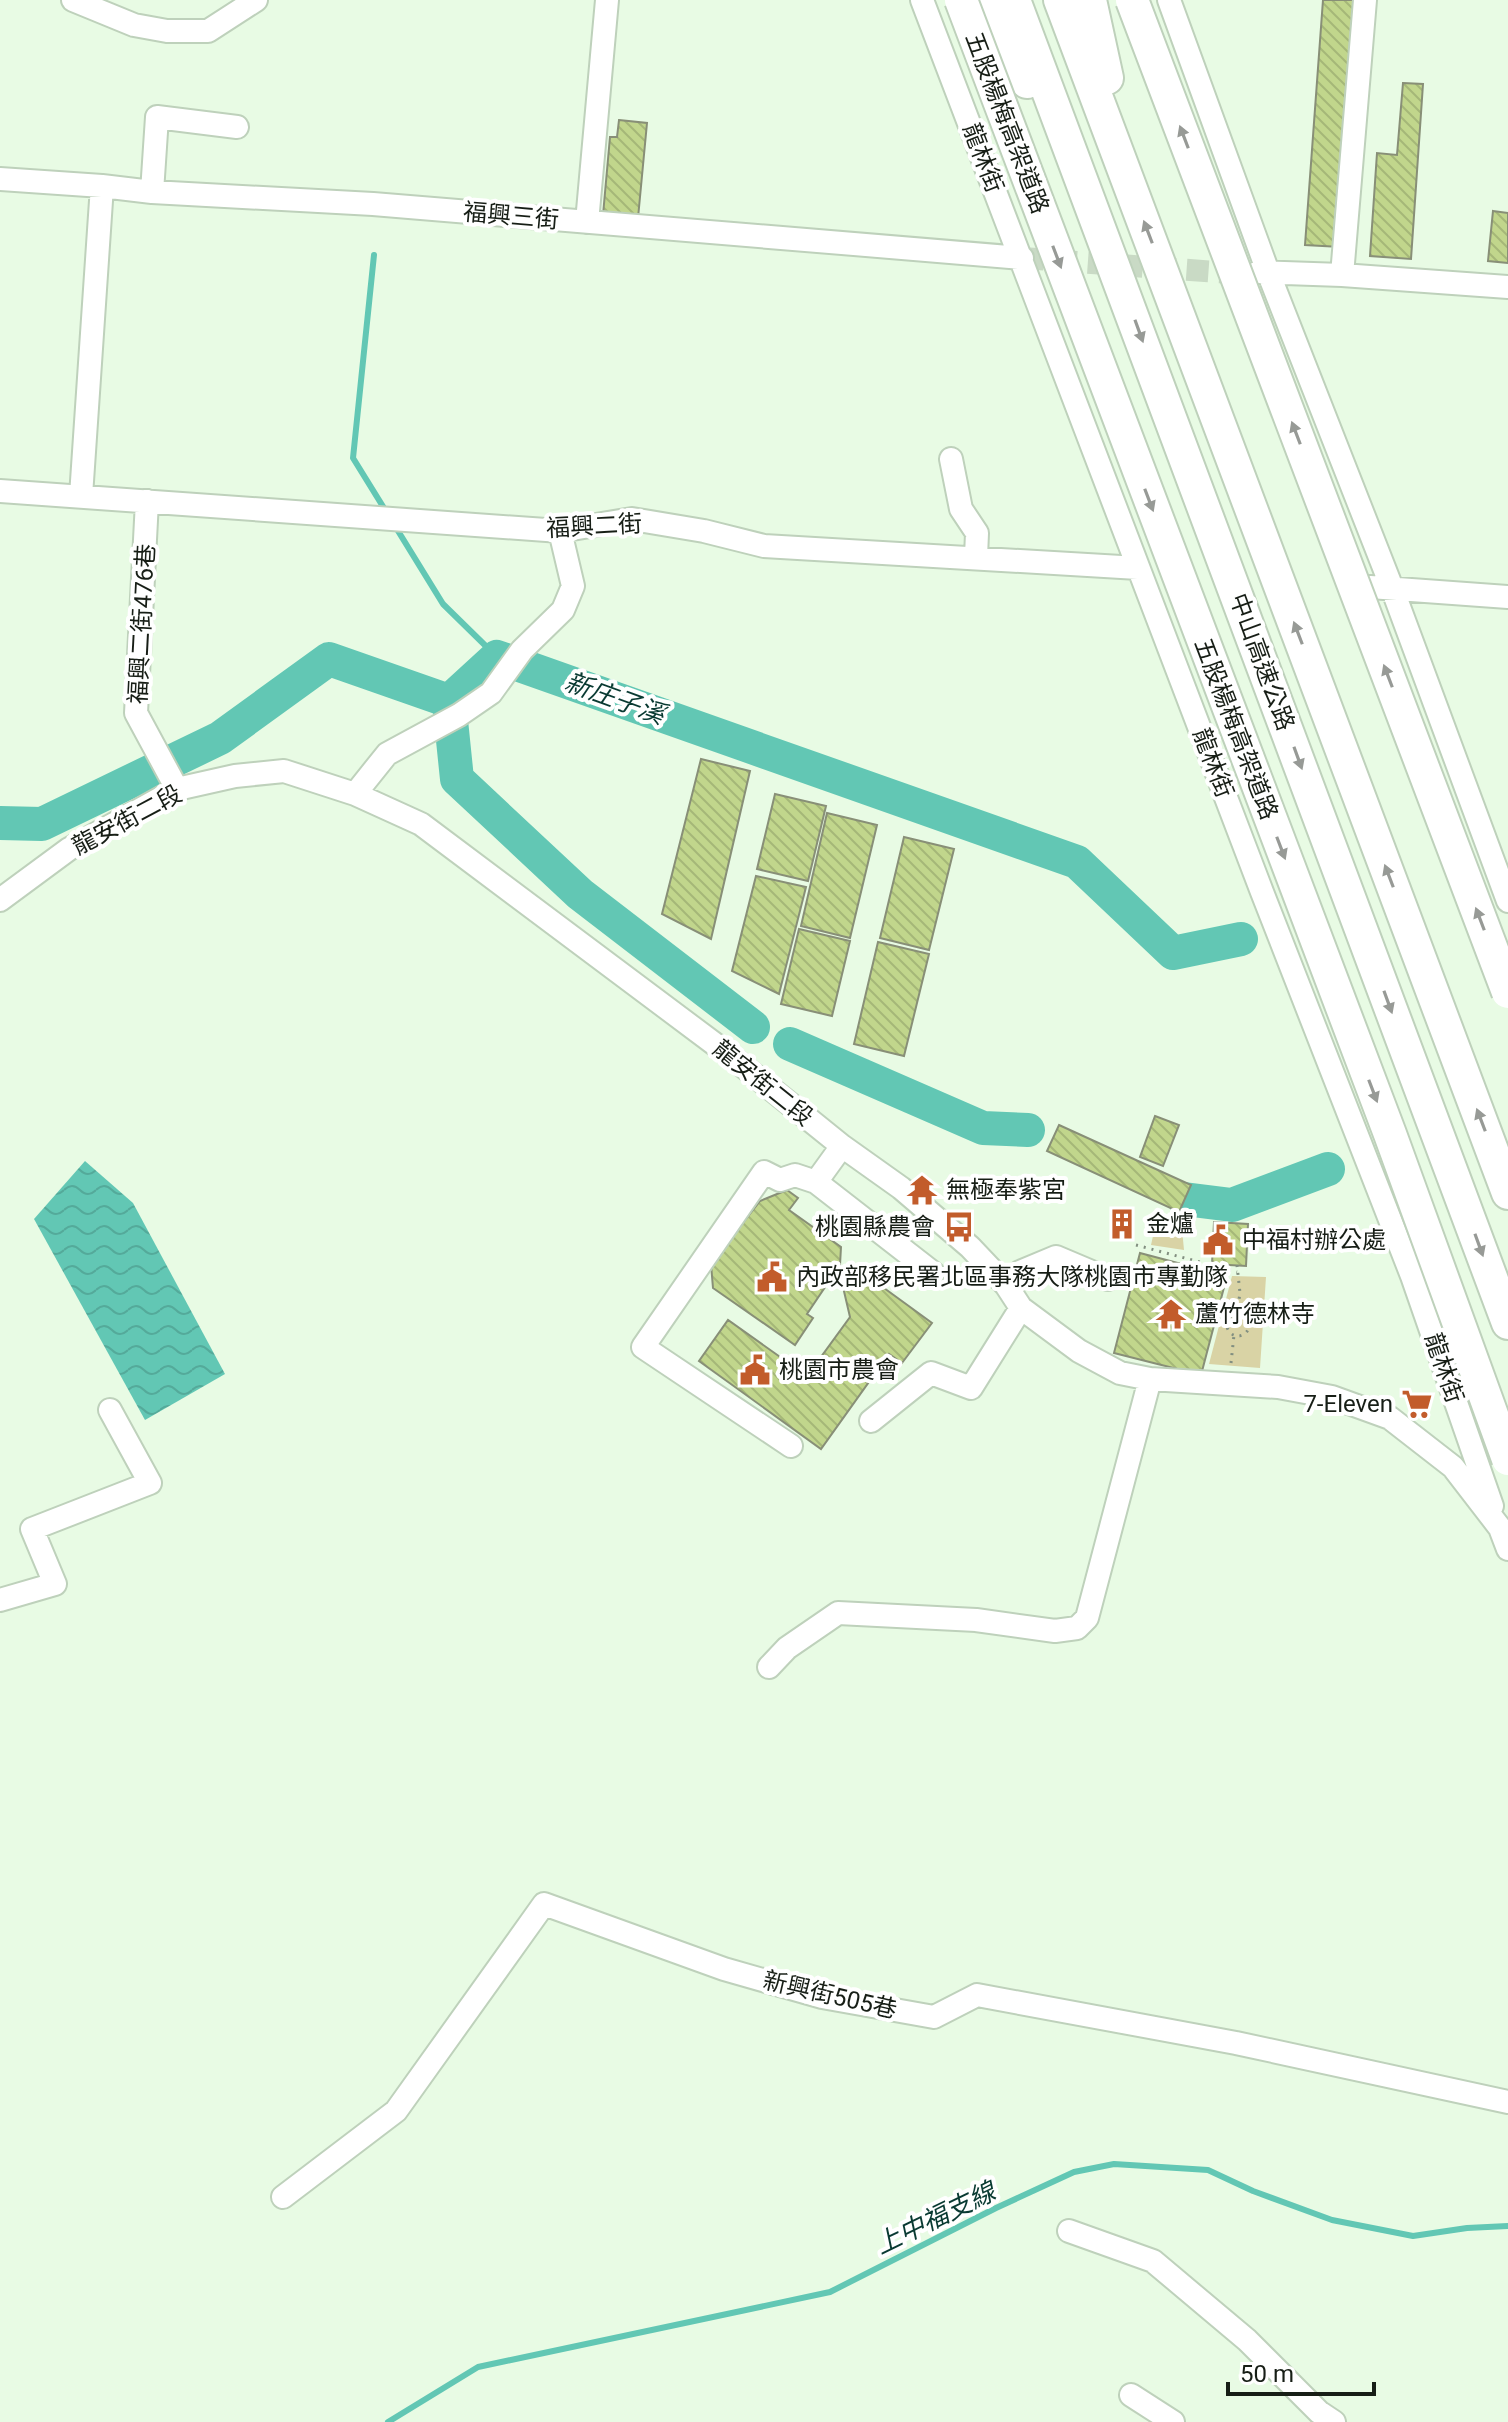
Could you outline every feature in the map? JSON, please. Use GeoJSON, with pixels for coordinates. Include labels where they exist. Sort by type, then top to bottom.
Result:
{"type":"FeatureCollection","features":[{"type":"Feature","properties":{"kind":"highway","name":"五股楊梅高架道路"},"geometry":{"type":"LineString","coordinates":[[961,0],[1390,1134],[1508,1459]]}},
{"type":"Feature","properties":{"kind":"highway"},"geometry":{"type":"LineString","coordinates":[[984,0],[1092,205]]}},
{"type":"Feature","properties":{"kind":"highway","name":"中山高速公路"},"geometry":{"type":"LineString","coordinates":[[1014,0],[1508,1323]]}},
{"type":"Feature","properties":{"kind":"highway","name":"中山高速公路"},"geometry":{"type":"LineString","coordinates":[[1060,0],[1508,1193]]}},
{"type":"Feature","properties":{"kind":"highway"},"geometry":{"type":"LineString","coordinates":[[1090,0],[1130,187]]}},
{"type":"Feature","properties":{"kind":"highway"},"geometry":{"type":"LineString","coordinates":[[1132,0],[1508,992]]}},
{"type":"Feature","properties":{"kind":"street"},"geometry":{"type":"LineString","coordinates":[[73,0],[134,25],[167,31],[208,31],[256,0]]}},
{"type":"Feature","properties":{"kind":"street"},"geometry":{"type":"LineString","coordinates":[[587,222],[607,0]]}},
{"type":"Feature","properties":{"kind":"street","name":"龍林街"},"geometry":{"type":"LineString","coordinates":[[922,0],[1262,892],[1393,1226],[1504,1527]]}},
{"type":"Feature","properties":{"kind":"street"},"geometry":{"type":"LineString","coordinates":[[1169,0],[1381,587],[1475,813],[1508,901]]}},
{"type":"Feature","properties":{"kind":"street"},"geometry":{"type":"LineString","coordinates":[[1342,275],[1365,0]]}},
{"type":"Feature","properties":{"kind":"street"},"geometry":{"type":"LineString","coordinates":[[152,192],[157,117],[237,127]]}},
{"type":"Feature","properties":{"kind":"street","name":"福興三街"},"geometry":{"type":"LineString","coordinates":[[0,179],[152,192],[373,204],[1022,258]]}},
{"type":"Feature","properties":{"kind":"street"},"geometry":{"type":"LineString","coordinates":[[81,496],[102,186]]}},
{"type":"Feature","properties":{"kind":"street"},"geometry":{"type":"LineString","coordinates":[[1231,273],[1342,275],[1508,287]]}},
{"type":"Feature","properties":{"kind":"street"},"geometry":{"type":"LineString","coordinates":[[951,459],[961,509],[977,533],[976,557]]}},
{"type":"Feature","properties":{"kind":"street","name":"福興二街"},"geometry":{"type":"LineString","coordinates":[[0,491],[560,531],[632,519],[704,531],[764,546],[1138,568]]}},
{"type":"Feature","properties":{"kind":"street","name":"福興二街476巷"},"geometry":{"type":"LineString","coordinates":[[147,501],[136,713],[174,784]]}},
{"type":"Feature","properties":{"kind":"street"},"geometry":{"type":"LineString","coordinates":[[355,794],[387,754],[459,715],[491,693],[522,650],[563,610],[573,586],[560,531]]}},
{"type":"Feature","properties":{"kind":"street"},"geometry":{"type":"LineString","coordinates":[[1381,587],[1508,597]]}},
{"type":"Feature","properties":{"kind":"street","name":"龍安街二段"},"geometry":{"type":"LineString","coordinates":[[0,900],[69,849],[174,784],[284,771],[355,794],[421,824],[728,1054],[842,1146],[901,1188],[970,1247],[1006,1285],[1021,1308],[1079,1351],[1120,1373],[1150,1379],[1278,1387],[1332,1397],[1390,1418],[1453,1467],[1504,1527],[1508,1549]]}},
{"type":"Feature","properties":{"kind":"street"},"geometry":{"type":"LineString","coordinates":[[816,1182],[842,1146]]}},
{"type":"Feature","properties":{"kind":"street"},"geometry":{"type":"LineString","coordinates":[[791,1446],[643,1347],[764,1172],[780,1180],[795,1175],[816,1182],[933,1273]]}},
{"type":"Feature","properties":{"kind":"street"},"geometry":{"type":"LineString","coordinates":[[1006,1285],[1020,1272],[1056,1257],[1108,1279]]}},
{"type":"Feature","properties":{"kind":"street"},"geometry":{"type":"LineString","coordinates":[[871,1421],[931,1373],[971,1388],[1021,1308]]}},
{"type":"Feature","properties":{"kind":"street"},"geometry":{"type":"LineString","coordinates":[[769,1667],[787,1648],[838,1613],[976,1620],[1055,1631],[1077,1628],[1087,1618],[1150,1379]]}},
{"type":"Feature","properties":{"kind":"street"},"geometry":{"type":"LineString","coordinates":[[0,1600],[55,1584],[32,1529],[150,1483],[110,1410]]}},
{"type":"Feature","properties":{"kind":"street","name":"新興街505巷"},"geometry":{"type":"LineString","coordinates":[[283,2197],[396,2111],[544,1904],[724,1969],[822,1997],[934,2017],[977,1995],[1236,2043],[1508,2102]]}},
{"type":"Feature","properties":{"kind":"street"},"geometry":{"type":"LineString","coordinates":[[1069,2231],[1153,2261],[1247,2340],[1319,2412],[1334,2422]]}},
{"type":"Feature","properties":{"kind":"street"},"geometry":{"type":"LineString","coordinates":[[1131,2395],[1173,2422]]}},
{"type":"Feature","properties":{"kind":"path"},"geometry":{"type":"LineString","coordinates":[[1136,1245],[1237,1272]]}},
{"type":"Feature","properties":{"kind":"path"},"geometry":{"type":"LineString","coordinates":[[1237,1265],[1240,1293],[1237,1315]]}},
{"type":"Feature","properties":{"kind":"path"},"geometry":{"type":"LineString","coordinates":[[1237,1315],[1246,1318],[1249,1325],[1244,1334],[1234,1335],[1229,1331],[1230,1318],[1237,1315]]}},
{"type":"Feature","properties":{"kind":"path"},"geometry":{"type":"LineString","coordinates":[[1230,1384],[1234,1335]]}},
{"type":"Feature","properties":{"kind":"shaded area"},"geometry":{"type":"Polygon","coordinates":[[[1155,1227],[1182,1229],[1184,1250],[1151,1245],[1155,1227]]]}},
{"type":"Feature","properties":{"kind":"shaded area"},"geometry":{"type":"Polygon","coordinates":[[[1232,1276],[1266,1277],[1260,1368],[1209,1364],[1232,1276]]]}},
{"type":"Feature","properties":{"kind":"water"},"geometry":{"type":"Polygon","coordinates":[[[85,1161],[133,1203],[225,1374],[145,1420],[34,1219],[85,1161]]]}},
{"type":"Feature","properties":{"kind":"building"},"geometry":{"type":"Polygon","coordinates":[[[1323,0],[1357,0],[1340,247],[1305,245],[1323,0]]]}},
{"type":"Feature","properties":{"kind":"building"},"geometry":{"type":"Polygon","coordinates":[[[1403,83],[1423,84],[1411,259],[1370,256],[1377,153],[1397,155],[1403,83]]]}},
{"type":"Feature","properties":{"kind":"building"},"geometry":{"type":"Polygon","coordinates":[[[619,120],[647,123],[638,218],[603,215],[610,137],[617,137],[619,120]]]}},
{"type":"Feature","properties":{"kind":"building"},"geometry":{"type":"Polygon","coordinates":[[[1493,211],[1508,213],[1508,263],[1488,261],[1493,211]]]}},
{"type":"Feature","properties":{"kind":"building"},"geometry":{"type":"Polygon","coordinates":[[[701,759],[750,771],[711,939],[662,914],[701,759]]]}},
{"type":"Feature","properties":{"kind":"building"},"geometry":{"type":"Polygon","coordinates":[[[775,794],[826,806],[808,881],[757,869],[775,794]]]}},
{"type":"Feature","properties":{"kind":"building"},"geometry":{"type":"Polygon","coordinates":[[[827,813],[877,825],[850,938],[801,926],[827,813]]]}},
{"type":"Feature","properties":{"kind":"building"},"geometry":{"type":"Polygon","coordinates":[[[904,837],[954,849],[929,950],[880,938],[904,837]]]}},
{"type":"Feature","properties":{"kind":"building"},"geometry":{"type":"Polygon","coordinates":[[[756,876],[806,887],[779,994],[732,971],[756,876]]]}},
{"type":"Feature","properties":{"kind":"building"},"geometry":{"type":"Polygon","coordinates":[[[799,929],[850,941],[832,1016],[781,1004],[799,929]]]}},
{"type":"Feature","properties":{"kind":"building"},"geometry":{"type":"Polygon","coordinates":[[[878,942],[929,954],[904,1056],[854,1044],[878,942]]]}},
{"type":"Feature","properties":{"kind":"building"},"geometry":{"type":"Polygon","coordinates":[[[1155,1116],[1179,1125],[1163,1166],[1140,1157],[1155,1116]]]}},
{"type":"Feature","properties":{"kind":"building"},"geometry":{"type":"Polygon","coordinates":[[[1059,1125],[1191,1185],[1179,1212],[1047,1151],[1059,1125]]]}},
{"type":"Feature","properties":{"kind":"building","name":"內政部移民署北區事務大隊桃園市專勤隊"},"geometry":{"type":"Polygon","coordinates":[[[787,1190],[798,1198],[789,1210],[841,1247],[840,1265],[807,1314],[813,1318],[795,1345],[713,1288],[711,1264],[760,1201],[787,1190]]]}},
{"type":"Feature","properties":{"kind":"building","name":"金爐"},"geometry":{"type":"Polygon","coordinates":[[[1122,1217],[1128,1219],[1128,1231],[1122,1233],[1116,1231],[1114,1225],[1116,1219],[1122,1217]]]}},
{"type":"Feature","properties":{"kind":"building"},"geometry":{"type":"Polygon","coordinates":[[[1214,1222],[1248,1224],[1246,1266],[1212,1264],[1214,1222]]]}},
{"type":"Feature","properties":{"kind":"building","name":"蘆竹德林寺"},"geometry":{"type":"Polygon","coordinates":[[[1140,1253],[1227,1276],[1201,1375],[1114,1353],[1140,1253]]]}},
{"type":"Feature","properties":{"kind":"building","name":"桃園市農會"},"geometry":{"type":"Polygon","coordinates":[[[873,1280],[932,1323],[902,1363],[889,1354],[821,1449],[699,1361],[728,1320],[807,1376],[850,1317],[843,1287],[873,1280]]]}},
{"type":"Feature","properties":{"kind":"waterway"},"geometry":{"type":"LineString","coordinates":[[374,255],[353,458],[387,513]]}},
{"type":"Feature","properties":{"kind":"waterway"},"geometry":{"type":"LineString","coordinates":[[395,526],[443,604],[497,657]]}},
{"type":"Feature","properties":{"kind":"waterway","name":"新庄子溪"},"geometry":{"type":"LineString","coordinates":[[0,823],[42,824],[220,738],[329,659],[449,701],[497,657],[1077,862],[1173,953],[1241,939]]}},
{"type":"Feature","properties":{"kind":"waterway"},"geometry":{"type":"LineString","coordinates":[[449,701],[457,779],[580,894],[753,1027]]}},
{"type":"Feature","properties":{"kind":"waterway"},"geometry":{"type":"LineString","coordinates":[[790,1044],[983,1128],[1028,1130]]}},
{"type":"Feature","properties":{"kind":"waterway"},"geometry":{"type":"LineString","coordinates":[[1184,1199],[1232,1205],[1328,1169]]}},
{"type":"Feature","properties":{"kind":"waterway","name":"上中福支線"},"geometry":{"type":"LineString","coordinates":[[388,2422],[478,2367],[830,2292],[1074,2172],[1114,2164],[1208,2170],[1253,2191],[1332,2220],[1413,2236],[1508,2226]]}},
{"type":"Feature","properties":{"kind":"tunnel"},"geometry":{"type":"LineString","coordinates":[[1022,258],[1231,273]]}},
{"type":"Feature","properties":{"kind":"place","name":"無極奉紫宮"},"geometry":{"type":"Point","coordinates":[922,1190]}},
{"type":"Feature","properties":{"kind":"place","name":"金爐"},"geometry":{"type":"Point","coordinates":[1122,1224]}},
{"type":"Feature","properties":{"kind":"place","name":"桃園縣農會"},"geometry":{"type":"Point","coordinates":[959,1227]}},
{"type":"Feature","properties":{"kind":"place","name":"中福村辦公處"},"geometry":{"type":"Point","coordinates":[1218,1240]}},
{"type":"Feature","properties":{"kind":"place","name":"內政部移民署北區事務大隊桃園市專勤隊"},"geometry":{"type":"Point","coordinates":[772,1277]}},
{"type":"Feature","properties":{"kind":"place","name":"蘆竹德林寺"},"geometry":{"type":"Point","coordinates":[1171,1314]}},
{"type":"Feature","properties":{"kind":"place","name":"桃園市農會"},"geometry":{"type":"Point","coordinates":[755,1370]}},
{"type":"Feature","properties":{"kind":"place","name":"7-Eleven"},"geometry":{"type":"Point","coordinates":[1417,1404]}}]}
